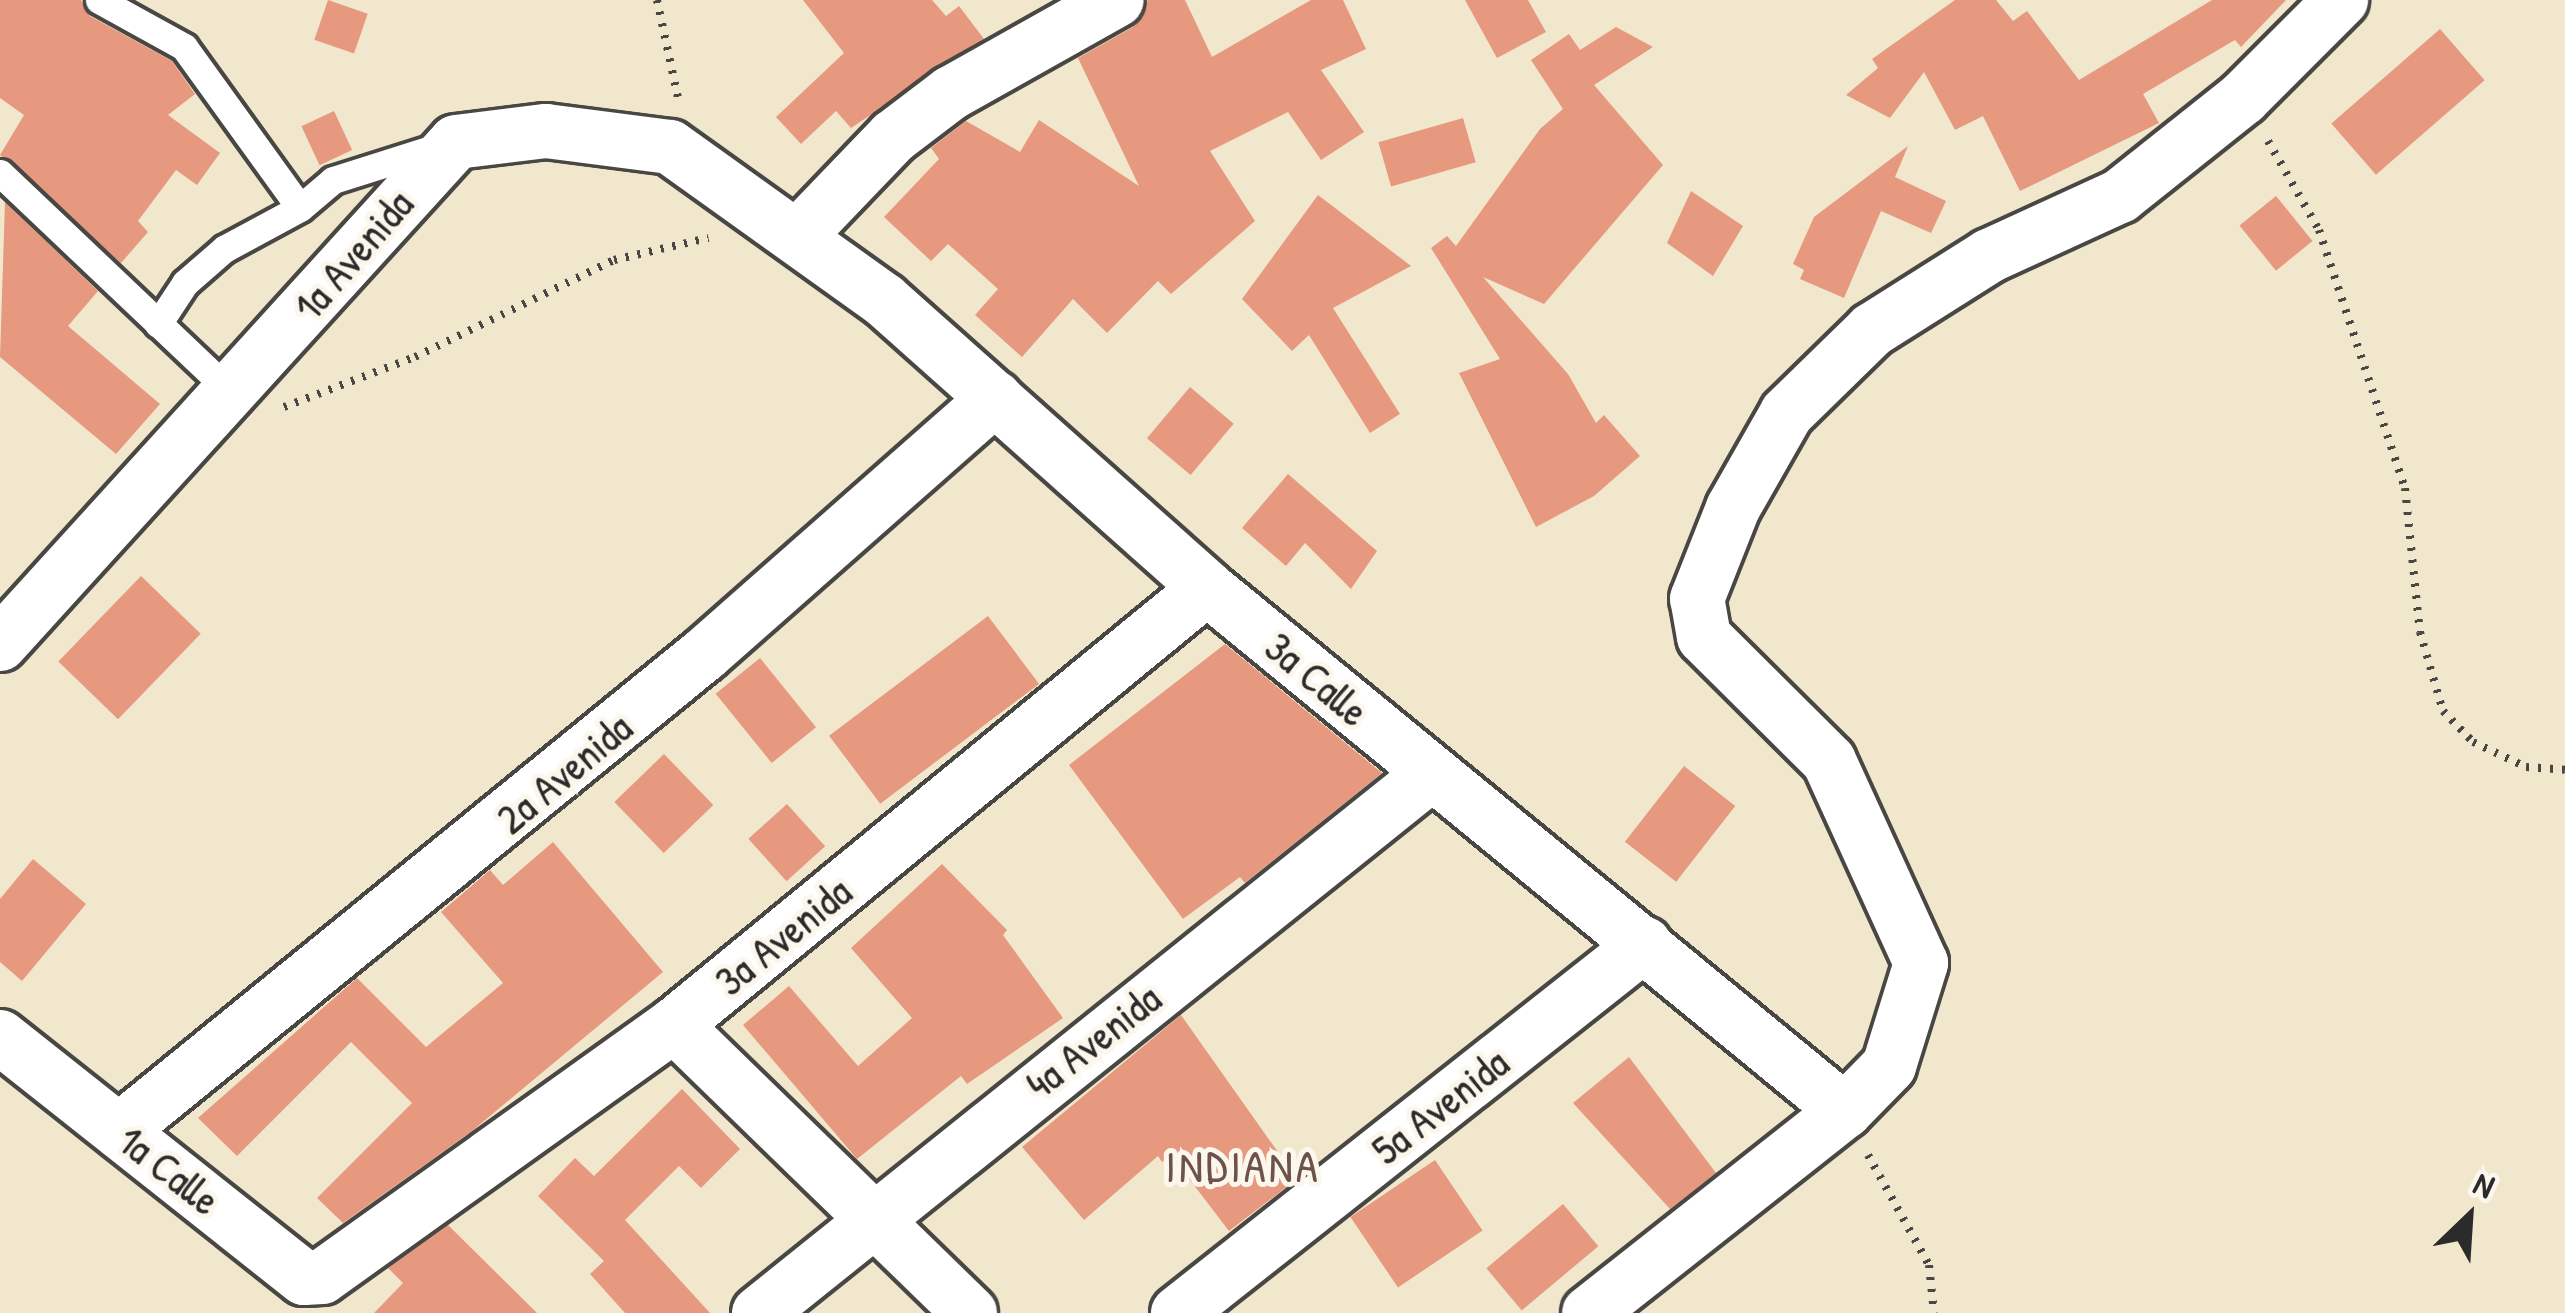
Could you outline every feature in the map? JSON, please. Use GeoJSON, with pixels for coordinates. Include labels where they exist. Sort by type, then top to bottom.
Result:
{"type":"FeatureCollection","features":[{"type":"Feature","properties":{"kind":"street"},"geometry":{"type":"LineString","coordinates":[[456,142],[546,131],[670,146],[799,235],[893,137],[951,93],[1118,0]]}},
{"type":"Feature","properties":{"kind":"street"},"geometry":{"type":"LineString","coordinates":[[1589,1313],[1845,1112],[1889,1066],[1921,963],[1829,761],[1704,637],[1697,599],[1726,526],[1787,413],[1872,330],[1989,256],[2120,196],[2243,98],[2341,0]]}},
{"type":"Feature","properties":{"kind":"street","name":"1a Avenida"},"geometry":{"type":"LineString","coordinates":[[0,644],[248,405],[456,142]]}},
{"type":"Feature","properties":{"kind":"street","name":"3a Calle"},"geometry":{"type":"LineString","coordinates":[[799,235],[995,398],[1208,588],[1845,1112]]}},
{"type":"Feature","properties":{"kind":"street","name":"2a Avenida"},"geometry":{"type":"LineString","coordinates":[[119,1131],[483,840],[995,398]]}},
{"type":"Feature","properties":{"kind":"street","name":"3a Avenida"},"geometry":{"type":"LineString","coordinates":[[345,1267],[674,1024],[1208,588]]}},
{"type":"Feature","properties":{"kind":"street","name":"4a Avenida"},"geometry":{"type":"LineString","coordinates":[[759,1313],[869,1218],[1431,774]]}},
{"type":"Feature","properties":{"kind":"street","name":"5a Avenida"},"geometry":{"type":"LineString","coordinates":[[1178,1313],[1645,944]]}},
{"type":"Feature","properties":{"kind":"street"},"geometry":{"type":"LineString","coordinates":[[674,1024],[970,1313]]}},
{"type":"Feature","properties":{"kind":"street","name":"1a Calle"},"geometry":{"type":"LineString","coordinates":[[0,1037],[304,1278],[345,1267]]}},
{"type":"Feature","properties":{"kind":"lane"},"geometry":{"type":"LineString","coordinates":[[99,0],[184,46],[300,208]]}},
{"type":"Feature","properties":{"kind":"lane"},"geometry":{"type":"LineString","coordinates":[[158,324],[185,284],[224,249],[300,208],[333,180],[370,164],[456,142]]}},
{"type":"Feature","properties":{"kind":"lane"},"geometry":{"type":"LineString","coordinates":[[0,173],[248,405]]}},
{"type":"Feature","properties":{"kind":"path"},"geometry":{"type":"LineString","coordinates":[[2243,98],[2319,230],[2365,356],[2405,488],[2420,632],[2443,711],[2473,742],[2508,759],[2565,770]]}},
{"type":"Feature","properties":{"kind":"path"},"geometry":{"type":"LineString","coordinates":[[248,405],[415,357],[614,260],[671,242],[719,239]]}},
{"type":"Feature","properties":{"kind":"path"},"geometry":{"type":"LineString","coordinates":[[1845,1112],[1929,1265],[1934,1313]]}},
{"type":"Feature","properties":{"kind":"building"},"geometry":{"type":"Polygon","coordinates":[[[0,0],[81,0],[90,16],[172,61],[195,94],[168,115],[220,153],[197,185],[176,170],[138,221],[148,232],[121,263],[0,155],[24,115],[0,98],[0,0]]]}},
{"type":"Feature","properties":{"kind":"building"},"geometry":{"type":"Polygon","coordinates":[[[328,0],[368,14],[354,53],[314,40],[328,0]]]}},
{"type":"Feature","properties":{"kind":"building"},"geometry":{"type":"Polygon","coordinates":[[[803,0],[932,0],[946,16],[959,6],[984,39],[851,128],[836,111],[801,144],[776,117],[844,53],[803,0]]]}},
{"type":"Feature","properties":{"kind":"building"},"geometry":{"type":"Polygon","coordinates":[[[1148,0],[1185,0],[1212,57],[1311,0],[1343,0],[1366,49],[1321,70],[1364,132],[1321,160],[1288,112],[1210,151],[1255,221],[1171,294],[1158,281],[1107,333],[1073,299],[1022,357],[975,315],[998,289],[948,244],[931,261],[884,217],[939,159],[931,148],[966,121],[1020,152],[1039,120],[1139,186],[1078,58],[1133,27],[1148,0]]]}},
{"type":"Feature","properties":{"kind":"building"},"geometry":{"type":"Polygon","coordinates":[[[1465,0],[1528,0],[1546,32],[1497,58],[1465,0]]]}},
{"type":"Feature","properties":{"kind":"building"},"geometry":{"type":"Polygon","coordinates":[[[1955,0],[1996,0],[2013,21],[2027,11],[2079,80],[2212,0],[2286,0],[2241,47],[2235,40],[2143,94],[2159,123],[2020,191],[1983,116],[1955,130],[1924,72],[1890,118],[1846,95],[1878,68],[1872,59],[1955,0]]]}},
{"type":"Feature","properties":{"kind":"building"},"geometry":{"type":"Polygon","coordinates":[[[1616,27],[1653,47],[1594,85],[1663,165],[1544,304],[1483,277],[1568,374],[1596,423],[1604,415],[1640,456],[1594,496],[1536,527],[1459,373],[1500,359],[1431,248],[1447,236],[1456,246],[1540,129],[1563,109],[1531,60],[1569,34],[1580,50],[1616,27]]]}},
{"type":"Feature","properties":{"kind":"building"},"geometry":{"type":"Polygon","coordinates":[[[2440,29],[2485,80],[2376,175],[2331,123],[2440,29]]]}},
{"type":"Feature","properties":{"kind":"building"},"geometry":{"type":"Polygon","coordinates":[[[334,111],[352,150],[320,165],[301,126],[334,111]]]}},
{"type":"Feature","properties":{"kind":"building"},"geometry":{"type":"Polygon","coordinates":[[[1463,118],[1476,162],[1391,186],[1378,142],[1463,118]]]}},
{"type":"Feature","properties":{"kind":"building"},"geometry":{"type":"Polygon","coordinates":[[[1908,146],[1895,177],[1946,201],[1931,233],[1881,211],[1844,298],[1800,279],[1804,270],[1793,264],[1814,217],[1908,146]]]}},
{"type":"Feature","properties":{"kind":"building"},"geometry":{"type":"Polygon","coordinates":[[[1691,191],[1743,226],[1713,276],[1667,243],[1691,191]]]}},
{"type":"Feature","properties":{"kind":"building"},"geometry":{"type":"Polygon","coordinates":[[[1318,195],[1411,266],[1333,308],[1400,414],[1370,433],[1309,335],[1292,351],[1242,299],[1318,195]]]}},
{"type":"Feature","properties":{"kind":"building"},"geometry":{"type":"Polygon","coordinates":[[[2276,196],[2313,241],[2276,271],[2239,226],[2276,196]]]}},
{"type":"Feature","properties":{"kind":"building"},"geometry":{"type":"Polygon","coordinates":[[[5,202],[98,291],[68,326],[160,404],[116,454],[0,357],[5,202]]]}},
{"type":"Feature","properties":{"kind":"building"},"geometry":{"type":"Polygon","coordinates":[[[1190,387],[1234,424],[1191,475],[1147,438],[1190,387]]]}},
{"type":"Feature","properties":{"kind":"building"},"geometry":{"type":"Polygon","coordinates":[[[1288,474],[1377,551],[1351,589],[1305,543],[1286,566],[1242,528],[1288,474]]]}},
{"type":"Feature","properties":{"kind":"building"},"geometry":{"type":"Polygon","coordinates":[[[141,576],[201,634],[118,719],[58,662],[141,576]]]}},
{"type":"Feature","properties":{"kind":"building"},"geometry":{"type":"Polygon","coordinates":[[[988,616],[1039,684],[880,804],[829,736],[988,616]]]}},
{"type":"Feature","properties":{"kind":"building"},"geometry":{"type":"Polygon","coordinates":[[[1225,644],[1382,773],[1245,883],[1240,877],[1183,919],[1069,765],[1225,644]]]}},
{"type":"Feature","properties":{"kind":"building"},"geometry":{"type":"Polygon","coordinates":[[[760,658],[816,727],[772,763],[716,694],[760,658]]]}},
{"type":"Feature","properties":{"kind":"building"},"geometry":{"type":"Polygon","coordinates":[[[664,754],[713,805],[664,853],[614,802],[664,754]]]}},
{"type":"Feature","properties":{"kind":"building"},"geometry":{"type":"Polygon","coordinates":[[[1684,766],[1735,806],[1676,882],[1625,842],[1684,766]]]}},
{"type":"Feature","properties":{"kind":"building"},"geometry":{"type":"Polygon","coordinates":[[[787,804],[825,846],[786,881],[748,839],[787,804]]]}},
{"type":"Feature","properties":{"kind":"building"},"geometry":{"type":"Polygon","coordinates":[[[553,842],[663,972],[472,1131],[343,1223],[317,1198],[412,1103],[351,1042],[237,1156],[198,1118],[357,978],[426,1047],[503,983],[441,912],[490,870],[503,885],[553,842]]]}},
{"type":"Feature","properties":{"kind":"building"},"geometry":{"type":"Polygon","coordinates":[[[33,859],[86,904],[22,981],[0,962],[0,899],[33,859]]]}},
{"type":"Feature","properties":{"kind":"building"},"geometry":{"type":"Polygon","coordinates":[[[942,864],[1007,930],[1003,935],[1063,1018],[967,1084],[961,1076],[857,1159],[743,1025],[789,986],[858,1066],[912,1018],[851,948],[942,864]]]}},
{"type":"Feature","properties":{"kind":"building"},"geometry":{"type":"Polygon","coordinates":[[[1181,1015],[1297,1179],[1229,1231],[1171,1155],[1162,1162],[1158,1156],[1084,1220],[1022,1147],[1181,1015]]]}},
{"type":"Feature","properties":{"kind":"building"},"geometry":{"type":"Polygon","coordinates":[[[1629,1057],[1716,1173],[1670,1209],[1573,1103],[1629,1057]]]}},
{"type":"Feature","properties":{"kind":"building"},"geometry":{"type":"Polygon","coordinates":[[[682,1089],[740,1149],[701,1188],[679,1166],[625,1220],[710,1313],[625,1313],[590,1274],[604,1261],[538,1196],[575,1158],[594,1176],[682,1089]]]}},
{"type":"Feature","properties":{"kind":"building"},"geometry":{"type":"Polygon","coordinates":[[[1435,1160],[1483,1230],[1398,1288],[1350,1217],[1435,1160]]]}},
{"type":"Feature","properties":{"kind":"building"},"geometry":{"type":"Polygon","coordinates":[[[1563,1204],[1598,1246],[1522,1310],[1486,1268],[1563,1204]]]}},
{"type":"Feature","properties":{"kind":"building"},"geometry":{"type":"Polygon","coordinates":[[[448,1225],[537,1313],[374,1313],[403,1283],[388,1268],[448,1225]]]}},
{"type":"Feature","properties":{"kind":"district","name":"INDIANA"},"geometry":{"type":"Point","coordinates":[1243,1166]}}]}
